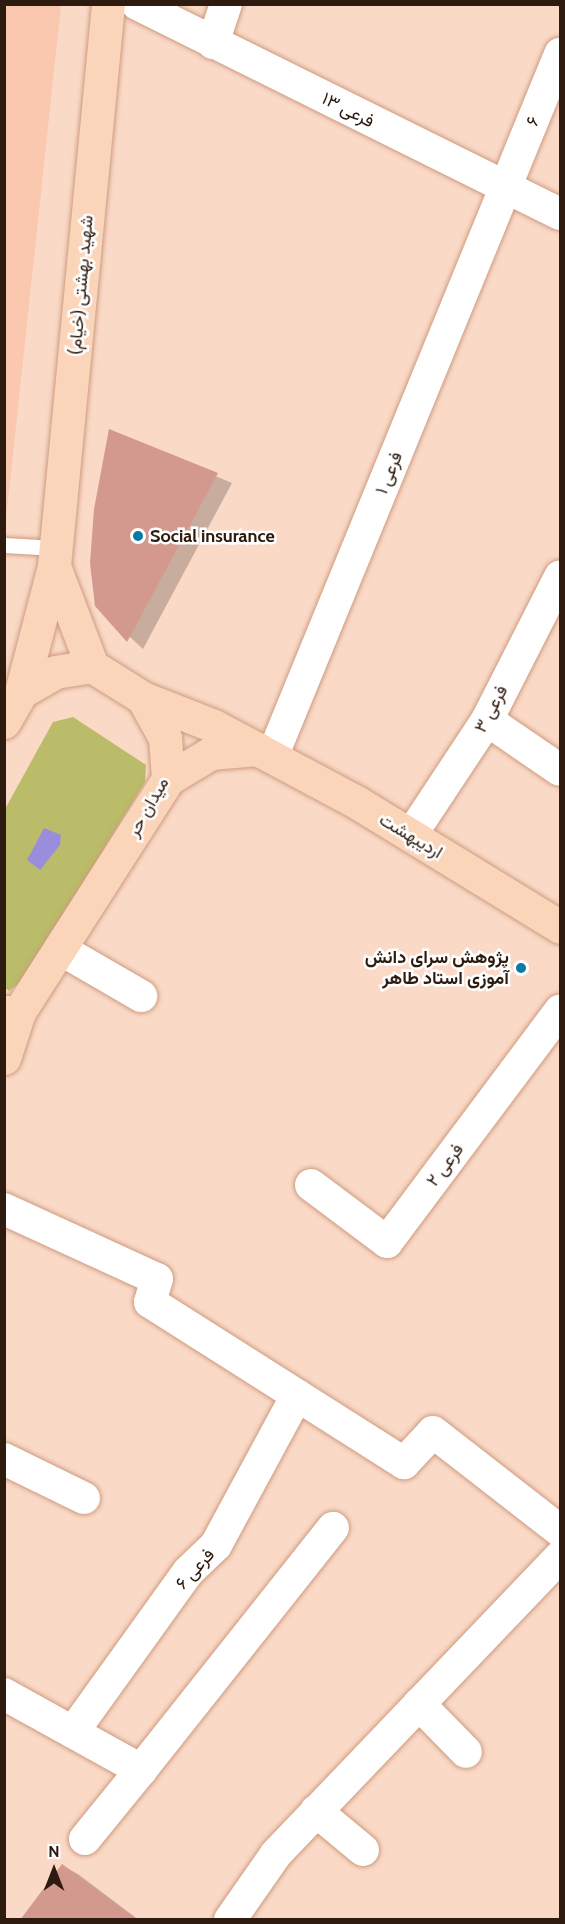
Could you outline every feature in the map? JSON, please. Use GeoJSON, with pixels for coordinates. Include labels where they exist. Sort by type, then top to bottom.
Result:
{"type":"FeatureCollection","features":[{"type":"Feature","properties":{"kind":"main road","name":"شهید بهشتی (خیام)"},"geometry":{"type":"LineString","coordinates":[[21,692],[55,557],[108,4]]}},
{"type":"Feature","properties":{"kind":"main road","name":"شهید بهشتی (خیام)"},"geometry":{"type":"LineString","coordinates":[[55,557],[92,666]]}},
{"type":"Feature","properties":{"kind":"main road"},"geometry":{"type":"LineString","coordinates":[[4,722],[21,692],[55,672],[92,666]]}},
{"type":"Feature","properties":{"kind":"main road","name":"میدان حر"},"geometry":{"type":"LineString","coordinates":[[4,1058],[12,1012],[60,949],[168,778],[165,738],[143,698],[92,666]]}},
{"type":"Feature","properties":{"kind":"main road","name":"اردیبهشت"},"geometry":{"type":"LineString","coordinates":[[143,698],[265,753],[411,835],[561,927]]}},
{"type":"Feature","properties":{"kind":"main road"},"geometry":{"type":"LineString","coordinates":[[168,778],[210,753],[265,753]]}},
{"type":"Feature","properties":{"kind":"street","name":"فرعی ۱۳"},"geometry":{"type":"LineString","coordinates":[[137,4],[505,189],[561,214]]}},
{"type":"Feature","properties":{"kind":"street"},"geometry":{"type":"LineString","coordinates":[[213,43],[226,4]]}},
{"type":"Feature","properties":{"kind":"street","name":"۶"},"geometry":{"type":"LineString","coordinates":[[505,189],[561,54]]}},
{"type":"Feature","properties":{"kind":"street","name":"فرعی ۱"},"geometry":{"type":"LineString","coordinates":[[265,753],[505,189]]}},
{"type":"Feature","properties":{"kind":"street","name":"فرعی ۳"},"geometry":{"type":"LineString","coordinates":[[411,835],[487,720],[561,577]]}},
{"type":"Feature","properties":{"kind":"street"},"geometry":{"type":"LineString","coordinates":[[487,720],[561,770]]}},
{"type":"Feature","properties":{"kind":"street"},"geometry":{"type":"LineString","coordinates":[[60,949],[141,996]]}},
{"type":"Feature","properties":{"kind":"street","name":"فرعی ۲"},"geometry":{"type":"LineString","coordinates":[[311,1185],[387,1242],[561,1011]]}},
{"type":"Feature","properties":{"kind":"street"},"geometry":{"type":"LineString","coordinates":[[4,1209],[157,1279],[150,1302],[404,1463],[433,1432],[561,1531]]}},
{"type":"Feature","properties":{"kind":"street","name":"فرعی ۶"},"geometry":{"type":"LineString","coordinates":[[73,1732],[188,1572],[216,1545],[297,1395]]}},
{"type":"Feature","properties":{"kind":"street"},"geometry":{"type":"LineString","coordinates":[[4,1459],[84,1498]]}},
{"type":"Feature","properties":{"kind":"street"},"geometry":{"type":"LineString","coordinates":[[85,1839],[333,1528]]}},
{"type":"Feature","properties":{"kind":"street"},"geometry":{"type":"LineString","coordinates":[[230,1920],[276,1854],[561,1557]]}},
{"type":"Feature","properties":{"kind":"street"},"geometry":{"type":"LineString","coordinates":[[4,1694],[141,1770]]}},
{"type":"Feature","properties":{"kind":"street"},"geometry":{"type":"LineString","coordinates":[[419,1704],[466,1752]]}},
{"type":"Feature","properties":{"kind":"street"},"geometry":{"type":"LineString","coordinates":[[316,1811],[363,1850]]}},
{"type":"Feature","properties":{"kind":"lane"},"geometry":{"type":"LineString","coordinates":[[4,545],[55,557]]}},
{"type":"Feature","properties":{"kind":"shaded area"},"geometry":{"type":"Polygon","coordinates":[[[4,5],[61,5],[5,529],[4,5]]]}},
{"type":"Feature","properties":{"kind":"shaded area"},"geometry":{"type":"Polygon","coordinates":[[[44,828],[61,835],[60,845],[40,870],[27,860],[44,828]]]}},
{"type":"Feature","properties":{"kind":"green space"},"geometry":{"type":"Polygon","coordinates":[[[73,717],[146,765],[145,782],[23,980],[9,991],[5,988],[5,809],[53,722],[73,717]]]}},
{"type":"Feature","properties":{"kind":"building","name":"Social insurance"},"geometry":{"type":"Polygon","coordinates":[[[109,429],[218,473],[127,642],[95,606],[90,563],[94,509],[109,429]]]}},
{"type":"Feature","properties":{"kind":"building"},"geometry":{"type":"Polygon","coordinates":[[[62,1864],[138,1920],[20,1920],[62,1864]]]}},
{"type":"Feature","properties":{"kind":"place","name":"Social insurance"},"geometry":{"type":"Point","coordinates":[138,536]}},
{"type":"Feature","properties":{"kind":"place","name":"پژوهش سرای دانش آموزی استاد طاهر"},"geometry":{"type":"Point","coordinates":[521,968]}}]}
